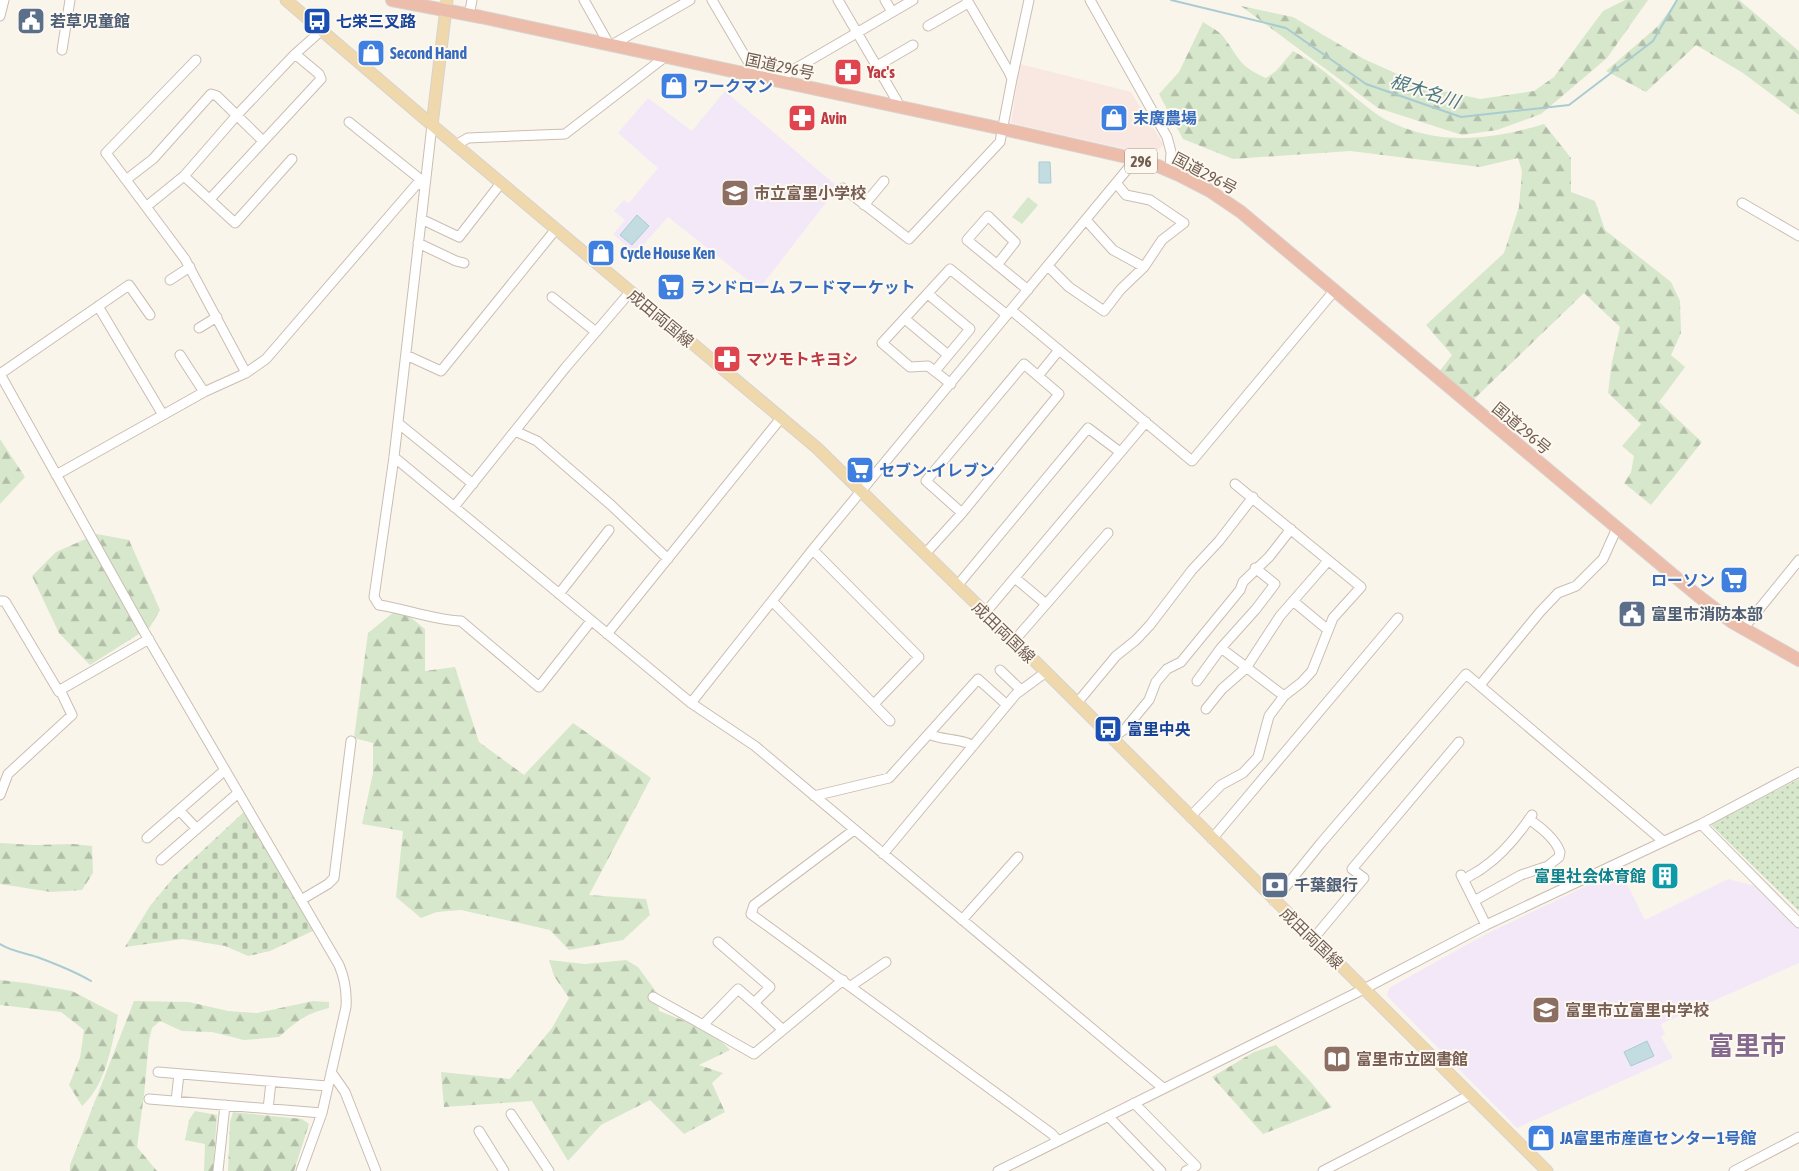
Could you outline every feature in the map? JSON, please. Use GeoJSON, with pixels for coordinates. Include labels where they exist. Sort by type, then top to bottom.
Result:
{"type":"FeatureCollection","features":[{"type":"Feature","properties":{"kind":"highway","name":"国道296号"},"geometry":{"type":"LineString","coordinates":[[392,0],[447,5],[469,15],[610,46],[773,76],[899,108],[1131,158],[1170,171],[1210,191],[1241,212],[1697,595],[1743,629],[1799,660]]}},
{"type":"Feature","properties":{"kind":"main road","name":"成田両国線"},"geometry":{"type":"LineString","coordinates":[[286,0],[817,448],[1046,672],[1546,1171]]}},
{"type":"Feature","properties":{"kind":"main road"},"geometry":{"type":"LineString","coordinates":[[432,125],[447,5]]}},
{"type":"Feature","properties":{"kind":"street"},"geometry":{"type":"LineString","coordinates":[[0,16],[4,0]]}},
{"type":"Feature","properties":{"kind":"street"},"geometry":{"type":"LineString","coordinates":[[62,50],[70,0]]}},
{"type":"Feature","properties":{"kind":"street"},"geometry":{"type":"LineString","coordinates":[[469,15],[472,0]]}},
{"type":"Feature","properties":{"kind":"street"},"geometry":{"type":"LineString","coordinates":[[584,0],[610,46],[690,0]]}},
{"type":"Feature","properties":{"kind":"street"},"geometry":{"type":"LineString","coordinates":[[712,0],[749,63],[753,67],[773,76],[788,73],[913,0]]}},
{"type":"Feature","properties":{"kind":"street"},"geometry":{"type":"LineString","coordinates":[[838,0],[897,101],[899,108]]}},
{"type":"Feature","properties":{"kind":"street"},"geometry":{"type":"LineString","coordinates":[[885,0],[892,12]]}},
{"type":"Feature","properties":{"kind":"street"},"geometry":{"type":"LineString","coordinates":[[842,188],[909,239],[1000,142],[1029,0]]}},
{"type":"Feature","properties":{"kind":"street"},"geometry":{"type":"LineString","coordinates":[[1090,0],[1142,92],[1170,133],[1175,145],[1176,161],[1170,171]]}},
{"type":"Feature","properties":{"kind":"street"},"geometry":{"type":"LineString","coordinates":[[928,26],[968,1],[1010,72],[1012,79]]}},
{"type":"Feature","properties":{"kind":"street"},"geometry":{"type":"LineString","coordinates":[[147,206],[184,176],[237,115],[295,54],[321,30]]}},
{"type":"Feature","properties":{"kind":"street"},"geometry":{"type":"LineString","coordinates":[[877,66],[913,45]]}},
{"type":"Feature","properties":{"kind":"street"},"geometry":{"type":"LineString","coordinates":[[210,199],[321,79],[319,74],[295,54]]}},
{"type":"Feature","properties":{"kind":"street"},"geometry":{"type":"LineString","coordinates":[[456,145],[468,138],[565,134],[665,57]]}},
{"type":"Feature","properties":{"kind":"street"},"geometry":{"type":"LineString","coordinates":[[196,60],[106,153],[147,206],[190,267],[246,373]]}},
{"type":"Feature","properties":{"kind":"street"},"geometry":{"type":"LineString","coordinates":[[127,180],[153,159],[210,94],[216,96],[263,141]]}},
{"type":"Feature","properties":{"kind":"street"},"geometry":{"type":"LineString","coordinates":[[349,122],[425,183]]}},
{"type":"Feature","properties":{"kind":"street"},"geometry":{"type":"LineString","coordinates":[[432,125],[394,457],[374,597],[379,605],[400,608],[447,621],[461,621],[539,687],[591,621]]}},
{"type":"Feature","properties":{"kind":"street"},"geometry":{"type":"LineString","coordinates":[[691,703],[813,550],[1130,166],[1131,158]]}},
{"type":"Feature","properties":{"kind":"street"},"geometry":{"type":"LineString","coordinates":[[184,176],[235,222],[292,159]]}},
{"type":"Feature","properties":{"kind":"street"},"geometry":{"type":"LineString","coordinates":[[864,205],[884,180]]}},
{"type":"Feature","properties":{"kind":"street"},"geometry":{"type":"LineString","coordinates":[[56,475],[204,392],[246,373],[266,359],[416,185],[425,183]]}},
{"type":"Feature","properties":{"kind":"street"},"geometry":{"type":"LineString","coordinates":[[421,219],[459,237],[501,183]]}},
{"type":"Feature","properties":{"kind":"street"},"geometry":{"type":"LineString","coordinates":[[1048,266],[1069,287],[1104,311],[1144,267],[1162,240],[1184,223],[1150,200],[1126,195],[1116,183]]}},
{"type":"Feature","properties":{"kind":"street"},"geometry":{"type":"LineString","coordinates":[[1742,203],[1799,236]]}},
{"type":"Feature","properties":{"kind":"street"},"geometry":{"type":"LineString","coordinates":[[997,265],[1016,242],[988,216],[968,240],[997,265],[1028,290]]}},
{"type":"Feature","properties":{"kind":"street"},"geometry":{"type":"LineString","coordinates":[[1086,220],[1113,250],[1144,267]]}},
{"type":"Feature","properties":{"kind":"street"},"geometry":{"type":"LineString","coordinates":[[406,355],[441,372],[556,229]]}},
{"type":"Feature","properties":{"kind":"street"},"geometry":{"type":"LineString","coordinates":[[418,243],[464,263]]}},
{"type":"Feature","properties":{"kind":"street"},"geometry":{"type":"LineString","coordinates":[[170,280],[190,267]]}},
{"type":"Feature","properties":{"kind":"street"},"geometry":{"type":"LineString","coordinates":[[950,384],[928,366],[910,367],[882,343],[950,269],[1059,350],[1192,460],[1334,291]]}},
{"type":"Feature","properties":{"kind":"street"},"geometry":{"type":"LineString","coordinates":[[150,315],[129,285],[0,374],[149,639],[339,965],[346,988],[346,1006],[322,1113],[301,1171]]}},
{"type":"Feature","properties":{"kind":"street"},"geometry":{"type":"LineString","coordinates":[[454,507],[566,367],[631,292]]}},
{"type":"Feature","properties":{"kind":"street"},"geometry":{"type":"LineString","coordinates":[[928,294],[970,328],[935,371]]}},
{"type":"Feature","properties":{"kind":"street"},"geometry":{"type":"LineString","coordinates":[[552,297],[596,332]]}},
{"type":"Feature","properties":{"kind":"street"},"geometry":{"type":"LineString","coordinates":[[98,306],[163,416]]}},
{"type":"Feature","properties":{"kind":"street"},"geometry":{"type":"LineString","coordinates":[[199,328],[217,317]]}},
{"type":"Feature","properties":{"kind":"street"},"geometry":{"type":"LineString","coordinates":[[905,319],[948,355]]}},
{"type":"Feature","properties":{"kind":"street"},"geometry":{"type":"LineString","coordinates":[[1038,376],[1059,350]]}},
{"type":"Feature","properties":{"kind":"street"},"geometry":{"type":"LineString","coordinates":[[180,355],[204,392]]}},
{"type":"Feature","properties":{"kind":"street"},"geometry":{"type":"LineString","coordinates":[[925,554],[962,513],[1059,394],[1024,364],[926,481],[962,513]]}},
{"type":"Feature","properties":{"kind":"street"},"geometry":{"type":"LineString","coordinates":[[607,634],[781,418]]}},
{"type":"Feature","properties":{"kind":"street"},"geometry":{"type":"LineString","coordinates":[[985,613],[1146,422]]}},
{"type":"Feature","properties":{"kind":"street"},"geometry":{"type":"LineString","coordinates":[[398,423],[473,484]]}},
{"type":"Feature","properties":{"kind":"street"},"geometry":{"type":"LineString","coordinates":[[957,586],[1088,428],[1120,452]]}},
{"type":"Feature","properties":{"kind":"street"},"geometry":{"type":"LineString","coordinates":[[515,431],[537,441],[611,505],[668,559]]}},
{"type":"Feature","properties":{"kind":"street"},"geometry":{"type":"LineString","coordinates":[[394,457],[691,703],[755,746],[1163,1088]]}},
{"type":"Feature","properties":{"kind":"street"},"geometry":{"type":"LineString","coordinates":[[1190,817],[1221,785],[1243,773],[1258,758],[1269,716],[1284,696],[1302,682],[1312,671],[1333,618],[1360,587],[1235,484]]}},
{"type":"Feature","properties":{"kind":"street"},"geometry":{"type":"LineString","coordinates":[[1077,703],[1116,656],[1136,640],[1154,620],[1192,570],[1219,541],[1253,497]]}},
{"type":"Feature","properties":{"kind":"street"},"geometry":{"type":"LineString","coordinates":[[1480,685],[1558,593],[1576,586],[1603,558],[1617,528]]}},
{"type":"Feature","properties":{"kind":"street"},"geometry":{"type":"LineString","coordinates":[[559,594],[609,530]]}},
{"type":"Feature","properties":{"kind":"street"},"geometry":{"type":"LineString","coordinates":[[1112,738],[1125,729],[1149,700],[1156,682],[1167,669],[1181,662],[1240,590],[1243,582],[1291,530]]}},
{"type":"Feature","properties":{"kind":"street"},"geometry":{"type":"LineString","coordinates":[[1014,641],[1108,533]]}},
{"type":"Feature","properties":{"kind":"street"},"geometry":{"type":"LineString","coordinates":[[813,550],[919,657],[874,704]]}},
{"type":"Feature","properties":{"kind":"street"},"geometry":{"type":"LineString","coordinates":[[1206,709],[1222,689],[1246,668],[1280,616],[1328,560]]}},
{"type":"Feature","properties":{"kind":"street"},"geometry":{"type":"LineString","coordinates":[[1743,629],[1799,560]]}},
{"type":"Feature","properties":{"kind":"street"},"geometry":{"type":"LineString","coordinates":[[1197,681],[1221,648],[1256,609],[1275,584],[1256,568]]}},
{"type":"Feature","properties":{"kind":"street"},"geometry":{"type":"LineString","coordinates":[[1014,578],[1046,604]]}},
{"type":"Feature","properties":{"kind":"street"},"geometry":{"type":"LineString","coordinates":[[0,601],[6,603],[59,692],[60,690],[72,715],[8,774],[1,789]]}},
{"type":"Feature","properties":{"kind":"street"},"geometry":{"type":"LineString","coordinates":[[1293,601],[1328,630]]}},
{"type":"Feature","properties":{"kind":"street"},"geometry":{"type":"LineString","coordinates":[[772,602],[890,721]]}},
{"type":"Feature","properties":{"kind":"street"},"geometry":{"type":"LineString","coordinates":[[1212,839],[1398,618]]}},
{"type":"Feature","properties":{"kind":"street"},"geometry":{"type":"LineString","coordinates":[[60,690],[149,639]]}},
{"type":"Feature","properties":{"kind":"street"},"geometry":{"type":"LineString","coordinates":[[1221,648],[1284,696]]}},
{"type":"Feature","properties":{"kind":"street"},"geometry":{"type":"LineString","coordinates":[[1000,670],[1021,690]]}},
{"type":"Feature","properties":{"kind":"street"},"geometry":{"type":"LineString","coordinates":[[883,854],[1007,705],[1021,690],[1046,672]]}},
{"type":"Feature","properties":{"kind":"street"},"geometry":{"type":"LineString","coordinates":[[1274,901],[1321,843],[1466,674],[1663,841]]}},
{"type":"Feature","properties":{"kind":"street"},"geometry":{"type":"LineString","coordinates":[[814,796],[889,778],[978,679],[1007,705]]}},
{"type":"Feature","properties":{"kind":"street"},"geometry":{"type":"LineString","coordinates":[[929,734],[939,738],[967,742],[973,746]]}},
{"type":"Feature","properties":{"kind":"street"},"geometry":{"type":"LineString","coordinates":[[301,900],[328,884],[334,878],[351,741]]}},
{"type":"Feature","properties":{"kind":"street"},"geometry":{"type":"LineString","coordinates":[[1312,939],[1364,878],[1352,869],[1459,742]]}},
{"type":"Feature","properties":{"kind":"street"},"geometry":{"type":"LineString","coordinates":[[147,838],[225,770]]}},
{"type":"Feature","properties":{"kind":"street"},"geometry":{"type":"LineString","coordinates":[[998,1171],[1364,989],[1486,925],[1701,824],[1799,772]]}},
{"type":"Feature","properties":{"kind":"street"},"geometry":{"type":"LineString","coordinates":[[162,860],[238,793]]}},
{"type":"Feature","properties":{"kind":"street"},"geometry":{"type":"LineString","coordinates":[[179,810],[197,829]]}},
{"type":"Feature","properties":{"kind":"street"},"geometry":{"type":"LineString","coordinates":[[1474,901],[1521,875],[1548,866],[1560,858],[1560,852],[1556,844],[1530,817],[1484,868],[1462,877],[1474,901],[1486,925]]}},
{"type":"Feature","properties":{"kind":"street"},"geometry":{"type":"LineString","coordinates":[[1701,824],[1799,923]]}},
{"type":"Feature","properties":{"kind":"street"},"geometry":{"type":"LineString","coordinates":[[854,830],[754,905],[751,914],[1052,1134],[1058,1141]]}},
{"type":"Feature","properties":{"kind":"street"},"geometry":{"type":"LineString","coordinates":[[962,920],[1018,857]]}},
{"type":"Feature","properties":{"kind":"street"},"geometry":{"type":"LineString","coordinates":[[718,942],[770,987],[754,1003]]}},
{"type":"Feature","properties":{"kind":"street"},"geometry":{"type":"LineString","coordinates":[[653,997],[754,1054],[847,983],[886,962]]}},
{"type":"Feature","properties":{"kind":"street"},"geometry":{"type":"LineString","coordinates":[[703,1025],[738,989],[783,1030]]}},
{"type":"Feature","properties":{"kind":"street"},"geometry":{"type":"LineString","coordinates":[[158,1072],[327,1086]]}},
{"type":"Feature","properties":{"kind":"street"},"geometry":{"type":"LineString","coordinates":[[331,1072],[345,1092],[376,1171]]}},
{"type":"Feature","properties":{"kind":"street"},"geometry":{"type":"LineString","coordinates":[[176,1101],[179,1074]]}},
{"type":"Feature","properties":{"kind":"street"},"geometry":{"type":"LineString","coordinates":[[268,1109],[271,1082]]}},
{"type":"Feature","properties":{"kind":"street"},"geometry":{"type":"LineString","coordinates":[[1324,1171],[1470,1096]]}},
{"type":"Feature","properties":{"kind":"street"},"geometry":{"type":"LineString","coordinates":[[149,1099],[322,1113]]}},
{"type":"Feature","properties":{"kind":"street"},"geometry":{"type":"LineString","coordinates":[[1134,1103],[1196,1166],[1186,1171]]}},
{"type":"Feature","properties":{"kind":"street"},"geometry":{"type":"LineString","coordinates":[[218,1171],[224,1105]]}},
{"type":"Feature","properties":{"kind":"street"},"geometry":{"type":"LineString","coordinates":[[511,1114],[549,1171]]}},
{"type":"Feature","properties":{"kind":"street"},"geometry":{"type":"LineString","coordinates":[[1108,1116],[1160,1171]]}},
{"type":"Feature","properties":{"kind":"street"},"geometry":{"type":"LineString","coordinates":[[480,1131],[504,1171]]}},
{"type":"Feature","properties":{"kind":"street"},"geometry":{"type":"LineString","coordinates":[[1734,1171],[1799,1137]]}},
{"type":"Feature","properties":{"kind":"shaded area"},"geometry":{"type":"Polygon","coordinates":[[[1020,64],[1131,92],[1164,145],[1152,155],[1011,123],[1020,64]]]}},
{"type":"Feature","properties":{"kind":"shaded area","name":"市立富里小学校"},"geometry":{"type":"Polygon","coordinates":[[[725,91],[838,187],[759,289],[668,217],[635,254],[613,234],[625,220],[614,211],[624,200],[629,203],[658,168],[618,133],[648,98],[692,131],[725,91]]]}},
{"type":"Feature","properties":{"kind":"shaded area","name":"富里市立富里中学校"},"geometry":{"type":"Polygon","coordinates":[[[1620,870],[1645,920],[1728,879],[1759,887],[1799,926],[1799,963],[1661,1024],[1665,1034],[1661,1037],[1673,1058],[1517,1128],[1387,996],[1389,988],[1486,934],[1620,870]]]}},
{"type":"Feature","properties":{"kind":"green space"},"geometry":{"type":"Polygon","coordinates":[[[1625,0],[1648,0],[1607,58],[1541,114],[1497,130],[1462,135],[1378,108],[1241,6],[1293,17],[1364,59],[1426,87],[1480,99],[1534,91],[1554,77],[1603,11],[1625,0]]]}},
{"type":"Feature","properties":{"kind":"green space"},"geometry":{"type":"Polygon","coordinates":[[[1677,0],[1739,0],[1799,51],[1799,115],[1743,73],[1696,45],[1646,92],[1606,71],[1658,26],[1677,0]]]}},
{"type":"Feature","properties":{"kind":"green space"},"geometry":{"type":"Polygon","coordinates":[[[1203,22],[1222,35],[1244,65],[1257,74],[1266,78],[1276,71],[1293,51],[1327,74],[1380,116],[1413,131],[1450,138],[1469,138],[1507,133],[1544,124],[1571,158],[1571,192],[1595,201],[1605,230],[1671,282],[1680,301],[1681,333],[1671,355],[1685,367],[1659,402],[1702,442],[1651,505],[1624,483],[1631,472],[1634,456],[1622,446],[1641,424],[1608,393],[1612,362],[1620,327],[1584,293],[1474,399],[1439,372],[1452,355],[1426,325],[1504,253],[1519,207],[1522,171],[1518,158],[1480,167],[1350,151],[1233,159],[1183,139],[1159,94],[1179,72],[1203,22]]]}},
{"type":"Feature","properties":{"kind":"green space"},"geometry":{"type":"Polygon","coordinates":[[[1028,197],[1038,205],[1022,224],[1012,217],[1028,197]]]}},
{"type":"Feature","properties":{"kind":"green space"},"geometry":{"type":"Polygon","coordinates":[[[0,439],[25,477],[0,504],[0,439]]]}},
{"type":"Feature","properties":{"kind":"green space"},"geometry":{"type":"Polygon","coordinates":[[[97,534],[129,540],[160,610],[150,627],[90,665],[59,633],[32,576],[56,552],[97,534]]]}},
{"type":"Feature","properties":{"kind":"green space"},"geometry":{"type":"Polygon","coordinates":[[[399,608],[425,629],[425,671],[455,667],[479,742],[524,775],[573,723],[651,778],[589,895],[646,899],[650,915],[623,940],[569,950],[550,930],[461,910],[437,912],[421,918],[396,897],[403,831],[362,824],[373,773],[373,743],[354,738],[368,633],[399,608]]]}},
{"type":"Feature","properties":{"kind":"green space"},"geometry":{"type":"Polygon","coordinates":[[[1799,779],[1799,911],[1710,824],[1799,779]]]}},
{"type":"Feature","properties":{"kind":"green space"},"geometry":{"type":"Polygon","coordinates":[[[247,809],[315,930],[270,951],[248,956],[225,946],[183,939],[125,947],[150,906],[174,877],[247,809]]]}},
{"type":"Feature","properties":{"kind":"green space"},"geometry":{"type":"Polygon","coordinates":[[[0,843],[92,846],[93,873],[82,890],[51,892],[0,884],[0,843]]]}},
{"type":"Feature","properties":{"kind":"green space"},"geometry":{"type":"Polygon","coordinates":[[[549,960],[585,964],[626,960],[638,967],[657,993],[659,1011],[706,1031],[730,1050],[699,1065],[723,1073],[712,1083],[725,1112],[684,1134],[650,1100],[601,1125],[568,1161],[532,1101],[444,1107],[441,1072],[510,1079],[552,1028],[569,998],[554,976],[549,960]]]}},
{"type":"Feature","properties":{"kind":"green space"},"geometry":{"type":"Polygon","coordinates":[[[0,980],[72,991],[118,1015],[107,1064],[97,1087],[82,1106],[69,1085],[80,1058],[84,1030],[61,1012],[0,1005],[0,980]]]}},
{"type":"Feature","properties":{"kind":"green space"},"geometry":{"type":"Polygon","coordinates":[[[134,1001],[189,1002],[228,1011],[257,1013],[313,1001],[329,1002],[329,1008],[302,1019],[279,1037],[244,1040],[212,1032],[182,1031],[160,1021],[152,1028],[149,1040],[137,1147],[157,1171],[70,1171],[70,1165],[134,1001]]]}},
{"type":"Feature","properties":{"kind":"green space"},"geometry":{"type":"Polygon","coordinates":[[[1276,1045],[1332,1107],[1263,1134],[1212,1077],[1254,1052],[1276,1045]]]}},
{"type":"Feature","properties":{"kind":"green space"},"geometry":{"type":"Polygon","coordinates":[[[195,1111],[217,1115],[213,1171],[204,1171],[205,1144],[185,1140],[189,1120],[195,1111]]]}},
{"type":"Feature","properties":{"kind":"green space"},"geometry":{"type":"Polygon","coordinates":[[[233,1112],[302,1119],[309,1124],[294,1171],[228,1171],[230,1122],[233,1112]]]}},
{"type":"Feature","properties":{"kind":"water"},"geometry":{"type":"Polygon","coordinates":[[[1039,162],[1050,162],[1051,183],[1039,183],[1039,162]]]}},
{"type":"Feature","properties":{"kind":"water"},"geometry":{"type":"Polygon","coordinates":[[[637,215],[649,226],[632,245],[620,235],[637,215]]]}},
{"type":"Feature","properties":{"kind":"water"},"geometry":{"type":"Polygon","coordinates":[[[1647,1041],[1654,1056],[1631,1066],[1624,1052],[1647,1041]]]}},
{"type":"Feature","properties":{"kind":"waterway","name":"根木名川"},"geometry":{"type":"LineString","coordinates":[[1171,0],[1286,28],[1366,84],[1461,117],[1569,105],[1653,41],[1677,0]]}},
{"type":"Feature","properties":{"kind":"waterway"},"geometry":{"type":"LineString","coordinates":[[0,944],[58,965],[91,981]]}},
{"type":"Feature","properties":{"kind":"place","name":"若草児童館"},"geometry":{"type":"Point","coordinates":[31,21]}},
{"type":"Feature","properties":{"kind":"place","name":"七栄三叉路"},"geometry":{"type":"Point","coordinates":[317,21]}},
{"type":"Feature","properties":{"kind":"place","name":"Second Hand"},"geometry":{"type":"Point","coordinates":[371,53]}},
{"type":"Feature","properties":{"kind":"place","name":"Yac's"},"geometry":{"type":"Point","coordinates":[848,72]}},
{"type":"Feature","properties":{"kind":"place","name":"ワークマン"},"geometry":{"type":"Point","coordinates":[674,86]}},
{"type":"Feature","properties":{"kind":"place","name":"Avin"},"geometry":{"type":"Point","coordinates":[802,118]}},
{"type":"Feature","properties":{"kind":"place","name":"末廣農場"},"geometry":{"type":"Point","coordinates":[1114,118]}},
{"type":"Feature","properties":{"kind":"place","name":"市立富里小学校"},"geometry":{"type":"Point","coordinates":[735,193]}},
{"type":"Feature","properties":{"kind":"place","name":"Cycle House Ken"},"geometry":{"type":"Point","coordinates":[601,253]}},
{"type":"Feature","properties":{"kind":"place","name":"ランドローム フードマーケット"},"geometry":{"type":"Point","coordinates":[671,287]}},
{"type":"Feature","properties":{"kind":"place","name":"マツモトキヨシ"},"geometry":{"type":"Point","coordinates":[727,359]}},
{"type":"Feature","properties":{"kind":"place","name":"セブン-イレブン"},"geometry":{"type":"Point","coordinates":[860,470]}},
{"type":"Feature","properties":{"kind":"place","name":"ローソン"},"geometry":{"type":"Point","coordinates":[1734,580]}},
{"type":"Feature","properties":{"kind":"place","name":"富里市消防本部"},"geometry":{"type":"Point","coordinates":[1632,614]}},
{"type":"Feature","properties":{"kind":"place","name":"富里中央"},"geometry":{"type":"Point","coordinates":[1108,729]}},
{"type":"Feature","properties":{"kind":"place","name":"富里社会体育館"},"geometry":{"type":"Point","coordinates":[1665,876]}},
{"type":"Feature","properties":{"kind":"place","name":"千葉銀行"},"geometry":{"type":"Point","coordinates":[1275,885]}},
{"type":"Feature","properties":{"kind":"place","name":"富里市立富里中学校"},"geometry":{"type":"Point","coordinates":[1546,1010]}},
{"type":"Feature","properties":{"kind":"place","name":"富里市立図書館"},"geometry":{"type":"Point","coordinates":[1337,1059]}},
{"type":"Feature","properties":{"kind":"place","name":"JA富里市産直センター1号館"},"geometry":{"type":"Point","coordinates":[1541,1138]}},
{"type":"Feature","properties":{"kind":"district","name":"富里市"},"geometry":{"type":"Point","coordinates":[1747,1046]}}]}
